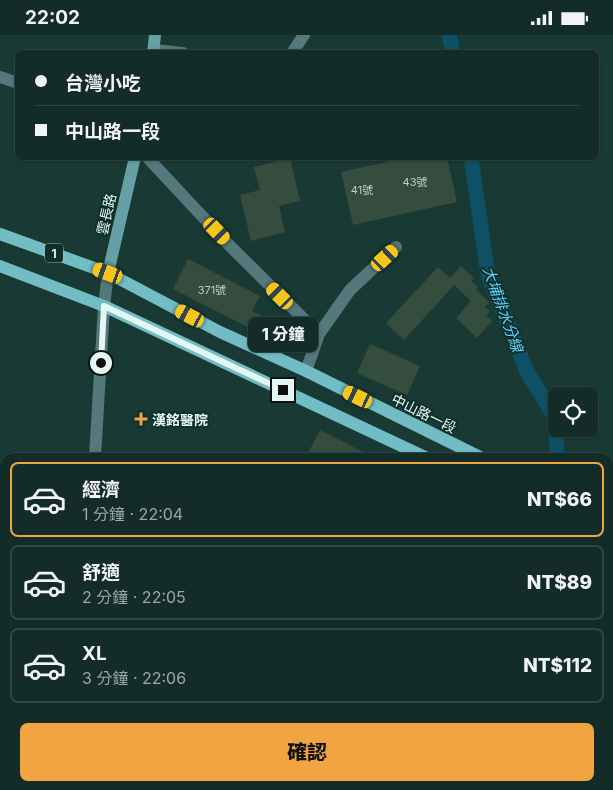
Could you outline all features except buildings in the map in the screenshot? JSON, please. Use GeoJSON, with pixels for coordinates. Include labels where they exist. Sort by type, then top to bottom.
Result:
{"type":"FeatureCollection","features":[{"type":"Feature","properties":{"kind":"main road","name":"中山路一段"},"geometry":{"type":"LineString","coordinates":[[0,234],[108,273],[220,332],[306,371],[472,453]]}},
{"type":"Feature","properties":{"kind":"main road","name":"1"},"geometry":{"type":"LineString","coordinates":[[0,266],[104,306],[416,453]]}},
{"type":"Feature","properties":{"kind":"street"},"geometry":{"type":"LineString","coordinates":[[154,50],[155,35]]}},
{"type":"Feature","properties":{"kind":"street"},"geometry":{"type":"LineString","coordinates":[[294,50],[304,35]]}},
{"type":"Feature","properties":{"kind":"street"},"geometry":{"type":"LineString","coordinates":[[0,77],[15,82]]}},
{"type":"Feature","properties":{"kind":"street","name":"雲長路"},"geometry":{"type":"LineString","coordinates":[[94,453],[108,273],[134,160]]}},
{"type":"Feature","properties":{"kind":"street"},"geometry":{"type":"LineString","coordinates":[[150,160],[223,238],[318,334]]}},
{"type":"Feature","properties":{"kind":"street"},"geometry":{"type":"LineString","coordinates":[[306,371],[318,334],[350,290],[396,247]]}},
{"type":"Feature","properties":{"kind":"waterway","name":"大埔排水分線"},"geometry":{"type":"LineString","coordinates":[[449,35],[452,50]]}},
{"type":"Feature","properties":{"kind":"waterway","name":"大埔排水分線"},"geometry":{"type":"LineString","coordinates":[[471,160],[488,275],[527,372],[548,406]]}},
{"type":"Feature","properties":{"kind":"waterway","name":"大埔排水分線"},"geometry":{"type":"LineString","coordinates":[[556,437],[557,453]]}},
{"type":"Feature","properties":{"kind":"place","name":"漢銘醫院"},"geometry":{"type":"Point","coordinates":[141,419]}},
{"type":"Feature","properties":{"kind":"route"},"geometry":{"type":"LineString","coordinates":[[101,363],[104,306],[283,390]]}}]}
